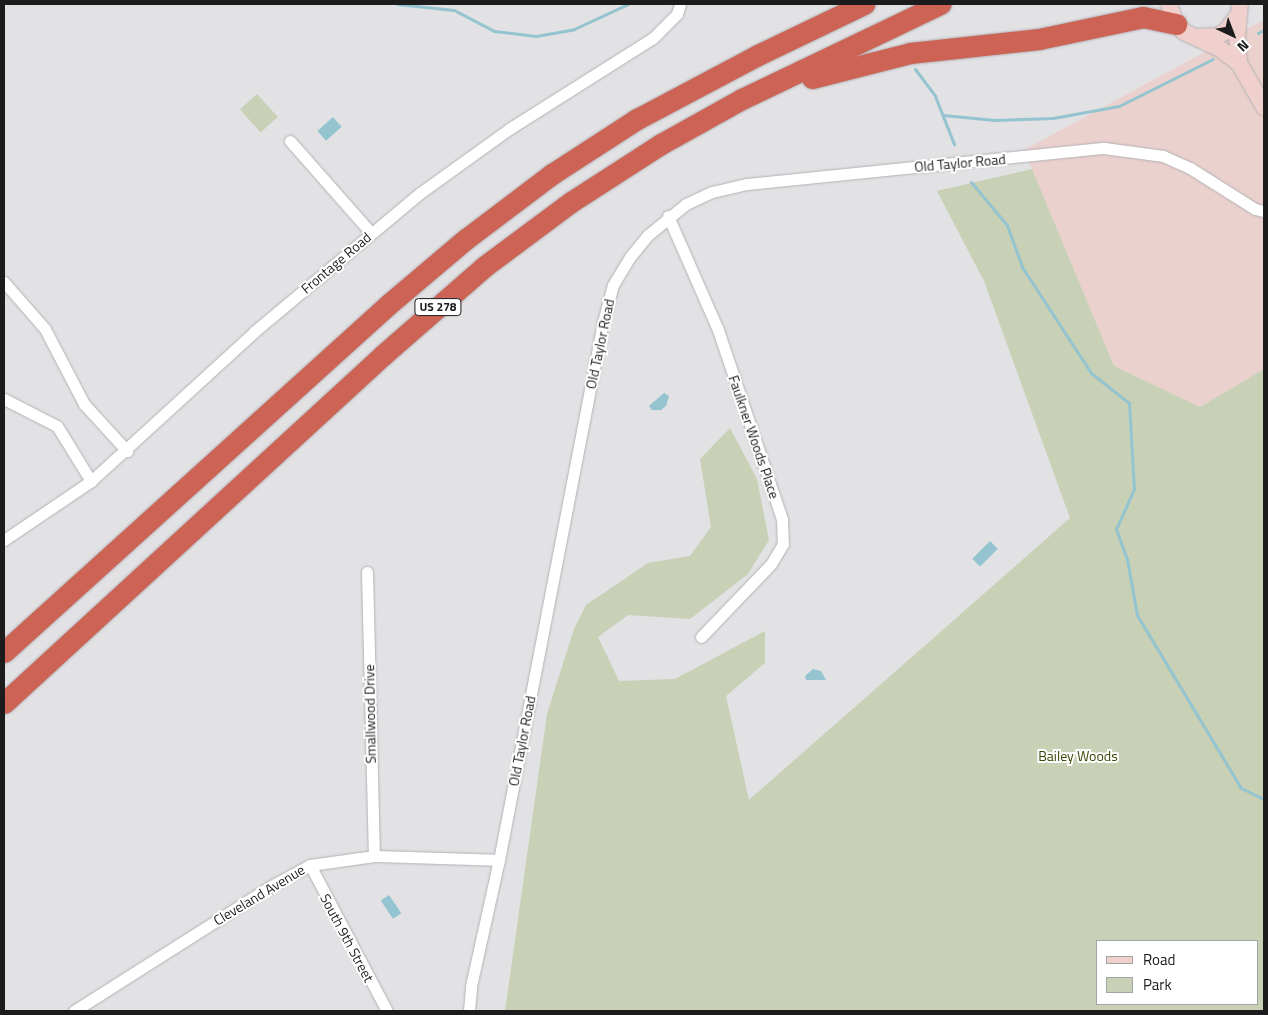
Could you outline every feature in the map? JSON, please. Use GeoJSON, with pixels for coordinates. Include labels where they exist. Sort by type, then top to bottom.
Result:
{"type":"FeatureCollection","features":[{"type":"Feature","properties":{"kind":"highway"},"geometry":{"type":"LineString","coordinates":[[758,55],[838,4]]}},
{"type":"Feature","properties":{"kind":"highway","name":"US 278"},"geometry":{"type":"LineString","coordinates":[[4,652],[61,599],[466,239],[552,174],[637,119],[758,55],[864,4]]}},
{"type":"Feature","properties":{"kind":"highway","name":"US 278"},"geometry":{"type":"LineString","coordinates":[[4,703],[383,355],[485,266],[587,192],[661,144],[742,99],[940,4]]}},
{"type":"Feature","properties":{"kind":"highway"},"geometry":{"type":"LineString","coordinates":[[742,99],[844,67],[910,53],[1039,40],[1143,17],[1176,24]]}},
{"type":"Feature","properties":{"kind":"highway"},"geometry":{"type":"LineString","coordinates":[[4,635],[61,599]]}},
{"type":"Feature","properties":{"kind":"highway"},"geometry":{"type":"LineString","coordinates":[[4,719],[94,620]]}},
{"type":"Feature","properties":{"kind":"street","name":"Frontage Road"},"geometry":{"type":"LineString","coordinates":[[4,540],[91,481],[255,331],[371,233],[509,129],[653,38],[677,14],[680,4]]}},
{"type":"Feature","properties":{"kind":"street"},"geometry":{"type":"LineString","coordinates":[[1169,4],[1176,24],[1240,63]]}},
{"type":"Feature","properties":{"kind":"street"},"geometry":{"type":"LineString","coordinates":[[1195,37],[1217,36],[1234,23],[1240,8]]}},
{"type":"Feature","properties":{"kind":"street"},"geometry":{"type":"LineString","coordinates":[[1240,8],[1240,63],[1264,107]]}},
{"type":"Feature","properties":{"kind":"street"},"geometry":{"type":"LineString","coordinates":[[290,141],[371,233]]}},
{"type":"Feature","properties":{"kind":"street","name":"Old Taylor Road"},"geometry":{"type":"LineString","coordinates":[[469,1011],[471,986],[499,860],[603,322],[613,286],[630,256],[668,216],[712,192],[747,184],[1104,148],[1162,156],[1190,168],[1255,209],[1264,211]]}},
{"type":"Feature","properties":{"kind":"street","name":"Faulkner Woods Place"},"geometry":{"type":"LineString","coordinates":[[668,216],[718,330],[782,519],[783,544],[771,564],[700,637]]}},
{"type":"Feature","properties":{"kind":"street"},"geometry":{"type":"LineString","coordinates":[[4,282],[45,329],[84,404],[126,451]]}},
{"type":"Feature","properties":{"kind":"street"},"geometry":{"type":"LineString","coordinates":[[4,399],[57,426],[91,481]]}},
{"type":"Feature","properties":{"kind":"street","name":"Smallwood Drive"},"geometry":{"type":"LineString","coordinates":[[367,572],[374,856]]}},
{"type":"Feature","properties":{"kind":"street","name":"Cleveland Avenue"},"geometry":{"type":"LineString","coordinates":[[74,1011],[271,886],[310,865],[374,856],[499,860]]}},
{"type":"Feature","properties":{"kind":"street","name":"South 9th Street"},"geometry":{"type":"LineString","coordinates":[[310,865],[386,1011]]}},
{"type":"Feature","properties":{"kind":"shaded area"},"geometry":{"type":"Polygon","coordinates":[[[1264,20],[1264,369],[1200,407],[1114,366],[1024,150],[1264,20]]]}},
{"type":"Feature","properties":{"kind":"green space"},"geometry":{"type":"Polygon","coordinates":[[[257,94],[278,117],[261,132],[240,109],[257,94]]]}},
{"type":"Feature","properties":{"kind":"green space","name":"Bailey Woods"},"geometry":{"type":"Polygon","coordinates":[[[1032,169],[1114,366],[1200,407],[1264,369],[1264,1011],[505,1011],[547,714],[574,629],[586,605],[648,563],[690,556],[711,527],[700,459],[730,428],[757,479],[769,540],[748,574],[690,619],[628,615],[598,637],[619,681],[675,679],[765,631],[765,663],[726,696],[749,800],[1070,518],[984,281],[937,191],[1032,169]]]}},
{"type":"Feature","properties":{"kind":"water"},"geometry":{"type":"Polygon","coordinates":[[[333,117],[342,127],[326,141],[317,131],[333,117]]]}},
{"type":"Feature","properties":{"kind":"water"},"geometry":{"type":"Polygon","coordinates":[[[664,393],[669,396],[666,406],[661,410],[652,410],[649,406],[664,393]]]}},
{"type":"Feature","properties":{"kind":"water"},"geometry":{"type":"Polygon","coordinates":[[[990,541],[998,549],[980,566],[972,559],[990,541]]]}},
{"type":"Feature","properties":{"kind":"water"},"geometry":{"type":"Polygon","coordinates":[[[813,669],[821,671],[826,680],[806,680],[805,676],[813,669]]]}},
{"type":"Feature","properties":{"kind":"water"},"geometry":{"type":"Polygon","coordinates":[[[389,895],[401,913],[393,919],[381,901],[389,895]]]}},
{"type":"Feature","properties":{"kind":"waterway"},"geometry":{"type":"LineString","coordinates":[[397,4],[454,10],[494,31],[536,36],[574,29],[628,4]]}},
{"type":"Feature","properties":{"kind":"waterway"},"geometry":{"type":"LineString","coordinates":[[1258,33],[1264,30]]}},
{"type":"Feature","properties":{"kind":"waterway"},"geometry":{"type":"LineString","coordinates":[[943,115],[995,120],[1053,118],[1119,106],[1213,59]]}},
{"type":"Feature","properties":{"kind":"waterway"},"geometry":{"type":"LineString","coordinates":[[915,69],[935,96],[954,144]]}},
{"type":"Feature","properties":{"kind":"waterway"},"geometry":{"type":"LineString","coordinates":[[971,182],[1007,225],[1022,267],[1091,373],[1129,403],[1134,489],[1116,529],[1127,559],[1137,615],[1241,788],[1264,799]]}}]}
